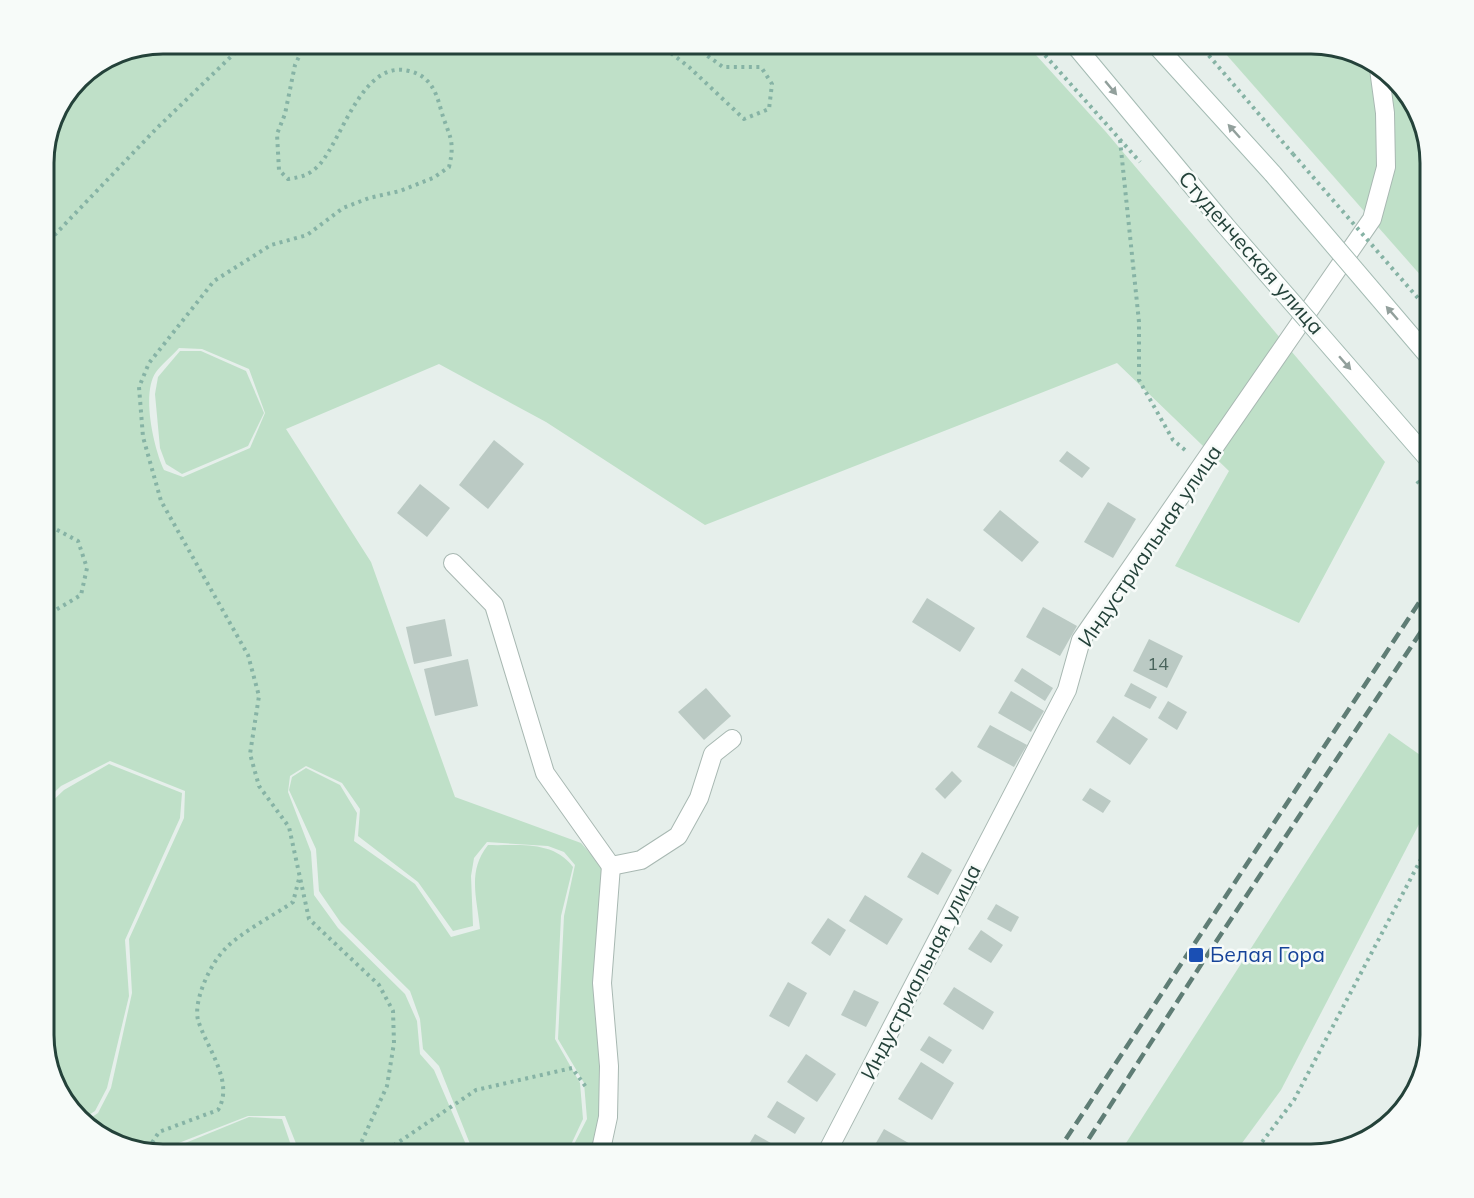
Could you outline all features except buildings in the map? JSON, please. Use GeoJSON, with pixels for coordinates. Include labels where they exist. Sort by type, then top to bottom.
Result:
{"type":"FeatureCollection","features":[{"type":"Feature","properties":{"kind":"street","name":"Студенческая улица"},"geometry":{"type":"LineString","coordinates":[[1082,54],[1224,224],[1420,448]]}},
{"type":"Feature","properties":{"kind":"street"},"geometry":{"type":"LineString","coordinates":[[1164,54],[1273,174],[1420,345]]}},
{"type":"Feature","properties":{"kind":"street","name":"Индустриальная улица"},"geometry":{"type":"LineString","coordinates":[[832,1144],[1067,690],[1081,640],[1372,219],[1386,167],[1380,79]]}},
{"type":"Feature","properties":{"kind":"street"},"geometry":{"type":"LineString","coordinates":[[453,563],[494,605],[545,773],[611,866],[602,983],[609,1066],[608,1117],[602,1144]]}},
{"type":"Feature","properties":{"kind":"street"},"geometry":{"type":"LineString","coordinates":[[611,866],[641,860],[678,836],[699,798],[713,754],[732,739]]}},
{"type":"Feature","properties":{"kind":"path"},"geometry":{"type":"LineString","coordinates":[[54,236],[156,129],[234,54]]}},
{"type":"Feature","properties":{"kind":"path"},"geometry":{"type":"LineString","coordinates":[[300,54],[295,64],[285,114],[277,134],[279,170],[288,179],[306,176],[320,164],[358,99],[372,80],[405,69],[420,74],[435,89],[443,116],[452,134],[454,148],[449,167],[432,178],[411,187],[343,208],[307,235],[271,245],[214,281],[148,363],[139,387],[143,437],[161,501],[248,655],[259,696],[250,754],[259,786],[289,827],[309,919],[379,985],[393,1011],[394,1042],[387,1086],[361,1144]]}},
{"type":"Feature","properties":{"kind":"path"},"geometry":{"type":"LineString","coordinates":[[672,54],[744,119],[769,109],[772,84],[761,67],[723,68],[704,54]]}},
{"type":"Feature","properties":{"kind":"path"},"geometry":{"type":"LineString","coordinates":[[1044,54],[1142,165]]}},
{"type":"Feature","properties":{"kind":"path"},"geometry":{"type":"LineString","coordinates":[[1208,54],[1420,299]]}},
{"type":"Feature","properties":{"kind":"path"},"geometry":{"type":"LineString","coordinates":[[1120,140],[1138,322],[1139,380],[1173,440],[1204,465]]}},
{"type":"Feature","properties":{"kind":"path"},"geometry":{"type":"LineString","coordinates":[[54,529],[78,542],[87,568],[81,595],[54,611]]}},
{"type":"Feature","properties":{"kind":"path"},"geometry":{"type":"LineString","coordinates":[[1261,1144],[1294,1100],[1420,863]]}},
{"type":"Feature","properties":{"kind":"path"},"geometry":{"type":"LineString","coordinates":[[152,1143],[159,1132],[218,1110],[223,1103],[222,1077],[197,1017],[205,976],[225,948],[293,902],[299,878]]}},
{"type":"Feature","properties":{"kind":"path"},"geometry":{"type":"LineString","coordinates":[[397,1144],[476,1090],[572,1068],[608,1117]]}},
{"type":"Feature","properties":{"kind":"green space"},"geometry":{"type":"Polygon","coordinates":[[[156,54],[1035,54],[1106,132],[1385,462],[1299,623],[1175,566],[1229,471],[1117,363],[705,525],[546,422],[439,364],[286,429],[371,562],[455,797],[581,843],[606,871],[605,1066],[598,1144],[574,1144],[587,1119],[584,1083],[558,1039],[564,916],[575,865],[564,852],[548,846],[487,842],[474,858],[471,876],[473,926],[453,931],[418,882],[358,836],[360,809],[342,783],[306,766],[290,776],[288,792],[311,852],[314,895],[338,928],[405,994],[417,1021],[420,1054],[434,1070],[466,1144],[296,1144],[285,1116],[248,1116],[176,1144],[135,1140],[102,1126],[91,1117],[98,1113],[111,1088],[132,993],[129,939],[184,818],[185,791],[110,761],[61,786],[54,793],[54,156],[62,121],[81,91],[102,72],[121,62],[142,56],[156,54]],[[179,348],[156,372],[152,381],[149,407],[153,435],[164,470],[183,477],[250,448],[265,413],[249,369],[202,349],[179,348]]]}},
{"type":"Feature","properties":{"kind":"green space"},"geometry":{"type":"Polygon","coordinates":[[[1226,54],[1332,56],[1353,62],[1388,86],[1409,115],[1419,149],[1420,275],[1226,54]]]}},
{"type":"Feature","properties":{"kind":"green space"},"geometry":{"type":"Polygon","coordinates":[[[180,351],[201,351],[246,371],[264,413],[248,446],[182,474],[166,464],[160,448],[155,394],[158,377],[180,351]]]}},
{"type":"Feature","properties":{"kind":"green space"},"geometry":{"type":"Polygon","coordinates":[[[1389,733],[1420,755],[1420,822],[1281,1090],[1241,1144],[1125,1144],[1389,733]]]}},
{"type":"Feature","properties":{"kind":"green space"},"geometry":{"type":"Polygon","coordinates":[[[109,764],[182,793],[180,818],[125,940],[129,996],[107,1088],[95,1111],[89,1115],[69,1090],[62,1077],[54,1042],[54,800],[64,790],[109,764]]]}},
{"type":"Feature","properties":{"kind":"green space"},"geometry":{"type":"Polygon","coordinates":[[[306,768],[340,785],[357,813],[354,841],[415,884],[451,937],[480,929],[475,875],[477,865],[488,845],[523,845],[545,848],[565,858],[573,867],[561,916],[555,1039],[580,1083],[583,1119],[571,1144],[470,1144],[439,1066],[423,1049],[420,1019],[410,991],[341,923],[319,891],[316,849],[289,790],[292,777],[306,768]]]}},
{"type":"Feature","properties":{"kind":"green space"},"geometry":{"type":"Polygon","coordinates":[[[249,1117],[282,1119],[291,1144],[183,1144],[249,1117]]]}},
{"type":"Feature","properties":{"kind":"railway"},"geometry":{"type":"LineString","coordinates":[[1063,1144],[1420,601]]}},
{"type":"Feature","properties":{"kind":"railway"},"geometry":{"type":"LineString","coordinates":[[1085,1144],[1420,633]]}},
{"type":"Feature","properties":{"kind":"place","name":"Белая Гора"},"geometry":{"type":"Point","coordinates":[1196,955]}}]}
